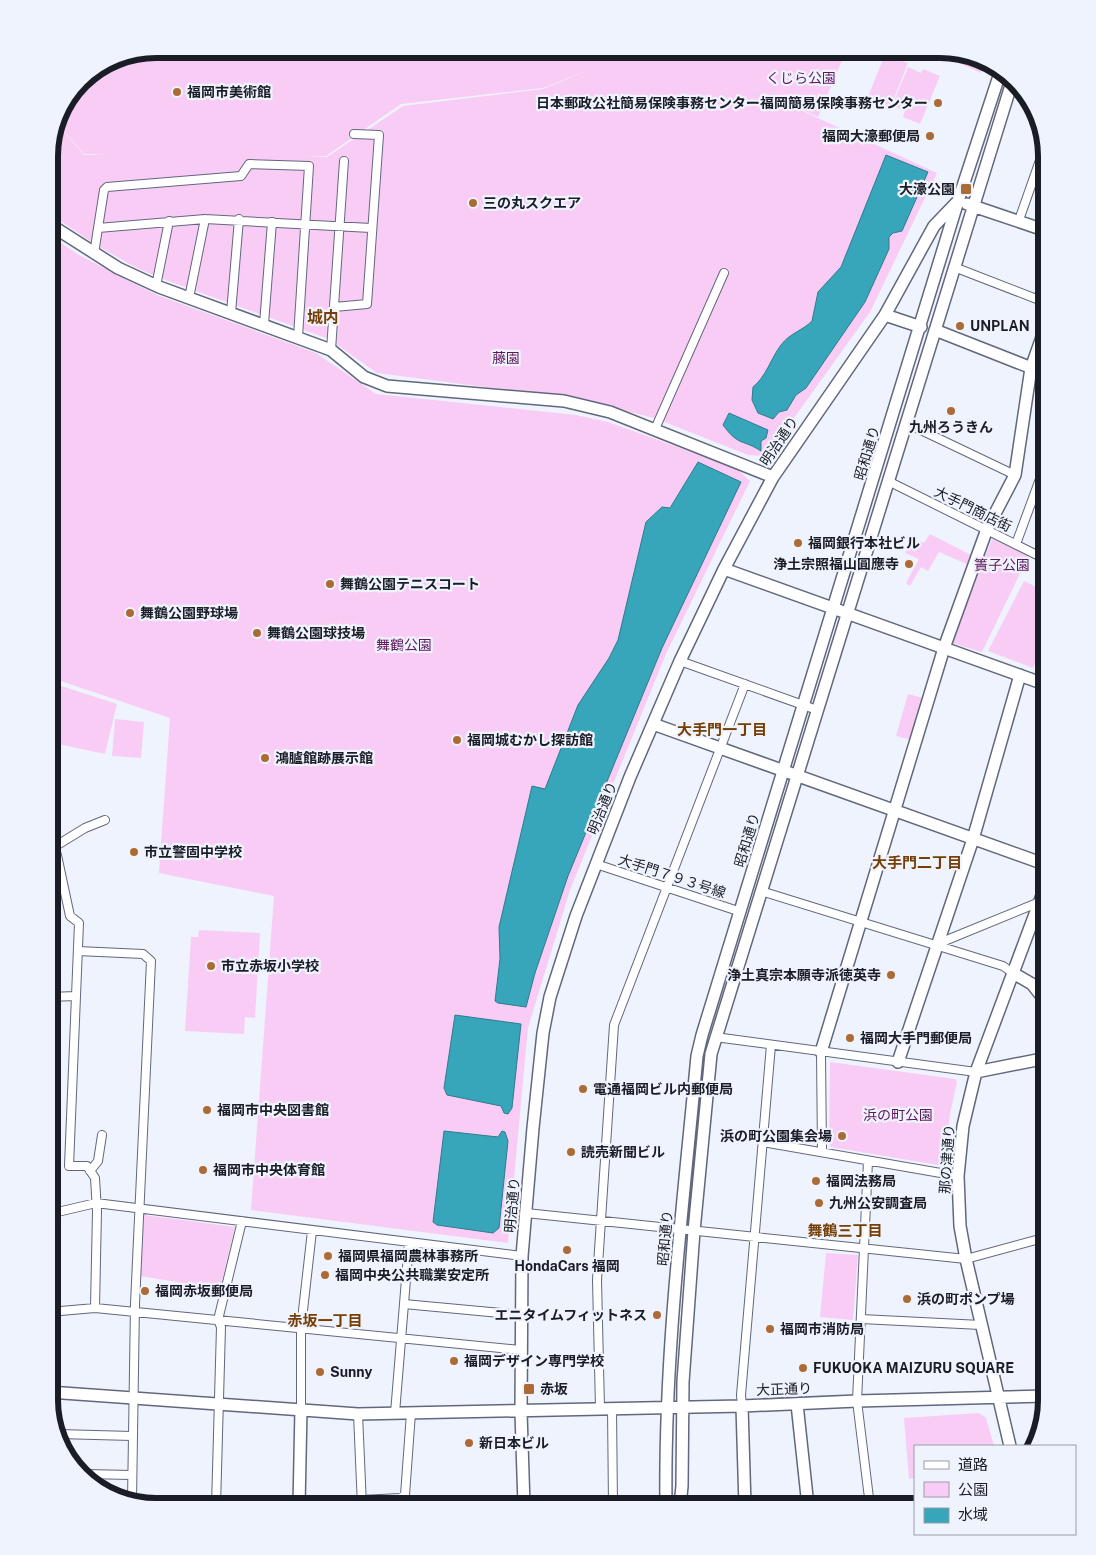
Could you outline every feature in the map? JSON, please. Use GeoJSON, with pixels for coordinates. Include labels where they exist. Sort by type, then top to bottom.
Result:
{"type":"FeatureCollection","features":[{"type":"Feature","properties":{"kind":"street","name":"明治通り"},"geometry":{"type":"LineString","coordinates":[[524,1497],[521,1412],[522,1256],[543,1033],[550,997],[596,864],[680,661],[724,569],[773,477],[885,315],[934,226],[958,201],[999,77]]}},
{"type":"Feature","properties":{"kind":"street"},"geometry":{"type":"LineString","coordinates":[[973,206],[1011,87]]}},
{"type":"Feature","properties":{"kind":"street"},"geometry":{"type":"LineString","coordinates":[[334,307],[367,304],[379,135],[354,134]]}},
{"type":"Feature","properties":{"kind":"street"},"geometry":{"type":"LineString","coordinates":[[331,350],[344,161]]}},
{"type":"Feature","properties":{"kind":"street"},"geometry":{"type":"LineString","coordinates":[[94,254],[104,190],[107,187],[241,176],[249,164],[309,166],[298,337]]}},
{"type":"Feature","properties":{"kind":"street"},"geometry":{"type":"LineString","coordinates":[[1019,220],[1038,166]]}},
{"type":"Feature","properties":{"kind":"street"},"geometry":{"type":"LineString","coordinates":[[958,201],[1038,227]]}},
{"type":"Feature","properties":{"kind":"street","name":"昭和通り"},"geometry":{"type":"LineString","coordinates":[[666,1498],[667,1406],[680,1231],[697,1056],[784,771],[800,704],[834,609],[958,201]]}},
{"type":"Feature","properties":{"kind":"street","name":"昭和通り"},"geometry":{"type":"LineString","coordinates":[[680,1498],[682,1407],[694,1231],[708,1077],[715,1038],[973,206]]}},
{"type":"Feature","properties":{"kind":"street"},"geometry":{"type":"LineString","coordinates":[[98,228],[205,219],[371,228]]}},
{"type":"Feature","properties":{"kind":"street"},"geometry":{"type":"LineString","coordinates":[[189,298],[205,219]]}},
{"type":"Feature","properties":{"kind":"street"},"geometry":{"type":"LineString","coordinates":[[231,313],[239,220]]}},
{"type":"Feature","properties":{"kind":"street"},"geometry":{"type":"LineString","coordinates":[[156,286],[169,222]]}},
{"type":"Feature","properties":{"kind":"street"},"geometry":{"type":"LineString","coordinates":[[264,324],[272,222]]}},
{"type":"Feature","properties":{"kind":"street"},"geometry":{"type":"LineString","coordinates":[[58,230],[118,268],[156,286],[331,350],[364,377],[387,386],[564,401],[610,412],[773,477]]}},
{"type":"Feature","properties":{"kind":"street"},"geometry":{"type":"LineString","coordinates":[[954,267],[1038,300]]}},
{"type":"Feature","properties":{"kind":"street"},"geometry":{"type":"LineString","coordinates":[[655,429],[724,273]]}},
{"type":"Feature","properties":{"kind":"street"},"geometry":{"type":"LineString","coordinates":[[885,315],[921,327]]}},
{"type":"Feature","properties":{"kind":"street"},"geometry":{"type":"LineString","coordinates":[[935,330],[1038,371]]}},
{"type":"Feature","properties":{"kind":"street"},"geometry":{"type":"LineString","coordinates":[[822,1152],[821,1052],[944,648],[987,529],[1014,475],[1031,368],[1038,348]]}},
{"type":"Feature","properties":{"kind":"street"},"geometry":{"type":"LineString","coordinates":[[906,423],[1014,475]]}},
{"type":"Feature","properties":{"kind":"street","name":"大手門商店街"},"geometry":{"type":"LineString","coordinates":[[888,481],[1038,555]]}},
{"type":"Feature","properties":{"kind":"street"},"geometry":{"type":"LineString","coordinates":[[1016,544],[1038,484]]}},
{"type":"Feature","properties":{"kind":"street"},"geometry":{"type":"LineString","coordinates":[[724,569],[1038,682]]}},
{"type":"Feature","properties":{"kind":"street"},"geometry":{"type":"LineString","coordinates":[[680,661],[817,710]]}},
{"type":"Feature","properties":{"kind":"street"},"geometry":{"type":"LineString","coordinates":[[898,1062],[936,944],[973,839],[1020,675]]}},
{"type":"Feature","properties":{"kind":"street"},"geometry":{"type":"LineString","coordinates":[[612,1498],[596,1280],[614,1025],[746,684]]}},
{"type":"Feature","properties":{"kind":"street"},"geometry":{"type":"LineString","coordinates":[[653,724],[1038,863]]}},
{"type":"Feature","properties":{"kind":"street"},"geometry":{"type":"LineString","coordinates":[[58,841],[106,820]]}},
{"type":"Feature","properties":{"kind":"street","name":"大手門７９３号線"},"geometry":{"type":"LineString","coordinates":[[596,864],[741,912]]}},
{"type":"Feature","properties":{"kind":"street"},"geometry":{"type":"LineString","coordinates":[[58,868],[70,916],[79,922],[69,1166],[87,1166],[95,1178],[95,1308]]}},
{"type":"Feature","properties":{"kind":"street"},"geometry":{"type":"LineString","coordinates":[[58,885],[63,885]]}},
{"type":"Feature","properties":{"kind":"street"},"geometry":{"type":"LineString","coordinates":[[761,891],[1003,966],[1038,988]]}},
{"type":"Feature","properties":{"kind":"street"},"geometry":{"type":"LineString","coordinates":[[936,944],[1038,902]]}},
{"type":"Feature","properties":{"kind":"street","name":"那の津通り"},"geometry":{"type":"LineString","coordinates":[[1010,1445],[966,1259],[960,1226],[958,1176],[963,1126],[976,1072],[1013,973],[1038,914]]}},
{"type":"Feature","properties":{"kind":"street"},"geometry":{"type":"LineString","coordinates":[[78,951],[143,954],[152,960],[134,1312],[132,1495]]}},
{"type":"Feature","properties":{"kind":"street"},"geometry":{"type":"LineString","coordinates":[[58,997],[76,996]]}},
{"type":"Feature","properties":{"kind":"street"},"geometry":{"type":"LineString","coordinates":[[715,1038],[976,1072],[1038,1060]]}},
{"type":"Feature","properties":{"kind":"street"},"geometry":{"type":"LineString","coordinates":[[745,1498],[741,1395],[753,1237],[771,1045]]}},
{"type":"Feature","properties":{"kind":"street"},"geometry":{"type":"LineString","coordinates":[[90,1171],[98,1161],[102,1135]]}},
{"type":"Feature","properties":{"kind":"street"},"geometry":{"type":"LineString","coordinates":[[762,1142],[958,1176]]}},
{"type":"Feature","properties":{"kind":"street"},"geometry":{"type":"LineString","coordinates":[[868,1161],[857,1401],[869,1498]]}},
{"type":"Feature","properties":{"kind":"street"},"geometry":{"type":"LineString","coordinates":[[58,1212],[96,1203],[522,1256]]}},
{"type":"Feature","properties":{"kind":"street"},"geometry":{"type":"LineString","coordinates":[[526,1213],[680,1231],[966,1259],[1038,1239]]}},
{"type":"Feature","properties":{"kind":"street"},"geometry":{"type":"LineString","coordinates":[[216,1497],[221,1327],[218,1320],[242,1221]]}},
{"type":"Feature","properties":{"kind":"street"},"geometry":{"type":"LineString","coordinates":[[299,1497],[301,1328],[312,1230]]}},
{"type":"Feature","properties":{"kind":"street"},"geometry":{"type":"LineString","coordinates":[[395,1413],[409,1243]]}},
{"type":"Feature","properties":{"kind":"street"},"geometry":{"type":"LineString","coordinates":[[404,1304],[522,1315]]}},
{"type":"Feature","properties":{"kind":"street"},"geometry":{"type":"LineString","coordinates":[[58,1311],[95,1308],[521,1350]]}},
{"type":"Feature","properties":{"kind":"street"},"geometry":{"type":"LineString","coordinates":[[861,1319],[981,1325]]}},
{"type":"Feature","properties":{"kind":"street","name":"大正通り"},"geometry":{"type":"LineString","coordinates":[[58,1393],[358,1414],[521,1412],[667,1406],[742,1406],[1038,1396]]}},
{"type":"Feature","properties":{"kind":"street"},"geometry":{"type":"LineString","coordinates":[[797,1404],[807,1498]]}},
{"type":"Feature","properties":{"kind":"street"},"geometry":{"type":"LineString","coordinates":[[401,1497],[405,1495],[411,1413]]}},
{"type":"Feature","properties":{"kind":"street"},"geometry":{"type":"LineString","coordinates":[[358,1414],[362,1497]]}},
{"type":"Feature","properties":{"kind":"street"},"geometry":{"type":"LineString","coordinates":[[64,1434],[132,1436]]}},
{"type":"Feature","properties":{"kind":"street"},"geometry":{"type":"LineString","coordinates":[[92,1474],[132,1475]]}},
{"type":"Feature","properties":{"kind":"green space"},"geometry":{"type":"Polygon","coordinates":[[[143,58],[843,58],[818,117],[740,82],[937,173],[870,312],[766,456],[748,455],[657,419],[585,400],[377,373],[329,339],[160,278],[133,266],[93,243],[58,219],[58,149],[61,129],[84,155],[109,155],[84,154],[62,128],[74,101],[101,74],[118,65],[143,58]],[[593,68],[543,88],[401,104],[326,156],[305,156],[327,157],[403,106],[543,89],[593,68]]]}},
{"type":"Feature","properties":{"kind":"green space"},"geometry":{"type":"Polygon","coordinates":[[[883,58],[895,58],[908,63],[889,111],[866,102],[883,58]]]}},
{"type":"Feature","properties":{"kind":"green space"},"geometry":{"type":"Polygon","coordinates":[[[947,58],[978,65],[983,68],[981,73],[947,58]]]}},
{"type":"Feature","properties":{"kind":"green space"},"geometry":{"type":"Polygon","coordinates":[[[908,67],[921,73],[923,69],[940,76],[920,124],[903,117],[905,111],[892,106],[908,67]]]}},
{"type":"Feature","properties":{"kind":"green space","name":"舞鶴公園"},"geometry":{"type":"Polygon","coordinates":[[[58,241],[79,255],[157,295],[316,353],[376,394],[576,415],[608,422],[736,468],[750,481],[666,654],[570,890],[528,1028],[508,1243],[251,1210],[274,896],[159,873],[170,718],[58,680],[58,241]]]}},
{"type":"Feature","properties":{"kind":"green space"},"geometry":{"type":"Polygon","coordinates":[[[930,534],[973,556],[969,565],[939,552],[928,571],[921,567],[910,586],[906,583],[919,559],[905,553],[912,538],[924,543],[930,534]]]}},
{"type":"Feature","properties":{"kind":"green space","name":"簀子公園"},"geometry":{"type":"Polygon","coordinates":[[[992,539],[1029,555],[982,652],[952,643],[992,539]]]}},
{"type":"Feature","properties":{"kind":"green space"},"geometry":{"type":"Polygon","coordinates":[[[1024,581],[1038,588],[1038,657],[1033,668],[988,651],[1024,581]]]}},
{"type":"Feature","properties":{"kind":"green space"},"geometry":{"type":"Polygon","coordinates":[[[58,685],[117,704],[105,754],[58,744],[58,685]]]}},
{"type":"Feature","properties":{"kind":"green space"},"geometry":{"type":"Polygon","coordinates":[[[908,694],[923,698],[912,740],[896,736],[908,694]]]}},
{"type":"Feature","properties":{"kind":"green space"},"geometry":{"type":"Polygon","coordinates":[[[115,719],[144,722],[141,758],[112,756],[115,719]]]}},
{"type":"Feature","properties":{"kind":"green space"},"geometry":{"type":"Polygon","coordinates":[[[199,930],[260,933],[255,1018],[245,1017],[244,1034],[185,1031],[191,937],[198,937],[199,930]]]}},
{"type":"Feature","properties":{"kind":"green space","name":"浜の町公園"},"geometry":{"type":"Polygon","coordinates":[[[830,1062],[955,1079],[957,1082],[950,1114],[944,1166],[831,1147],[829,1144],[830,1062]]]}},
{"type":"Feature","properties":{"kind":"green space"},"geometry":{"type":"Polygon","coordinates":[[[144,1215],[235,1227],[220,1289],[140,1276],[144,1215]]]}},
{"type":"Feature","properties":{"kind":"green space"},"geometry":{"type":"Polygon","coordinates":[[[826,1253],[858,1255],[853,1320],[820,1317],[826,1253]]]}},
{"type":"Feature","properties":{"kind":"green space"},"geometry":{"type":"Polygon","coordinates":[[[979,1413],[986,1418],[994,1445],[914,1445],[914,1478],[909,1479],[904,1418],[979,1413]]]}},
{"type":"Feature","properties":{"kind":"water"},"geometry":{"type":"Polygon","coordinates":[[[886,155],[928,172],[902,231],[893,233],[889,237],[889,249],[865,302],[806,388],[796,395],[787,410],[779,412],[773,419],[758,413],[752,400],[753,387],[765,373],[777,350],[785,341],[812,321],[818,292],[841,267],[886,155]]]}},
{"type":"Feature","properties":{"kind":"water"},"geometry":{"type":"Polygon","coordinates":[[[729,413],[768,430],[766,438],[761,441],[761,451],[737,440],[728,432],[723,425],[729,413]]]}},
{"type":"Feature","properties":{"kind":"water"},"geometry":{"type":"Polygon","coordinates":[[[698,462],[741,482],[662,648],[568,876],[535,973],[526,1007],[498,1003],[495,1001],[500,959],[499,927],[532,786],[545,789],[578,705],[609,658],[618,640],[646,522],[662,507],[670,508],[698,462]]]}},
{"type":"Feature","properties":{"kind":"water"},"geometry":{"type":"Polygon","coordinates":[[[455,1015],[521,1024],[512,1108],[508,1114],[504,1113],[501,1106],[447,1095],[444,1088],[455,1015]]]}},
{"type":"Feature","properties":{"kind":"water"},"geometry":{"type":"Polygon","coordinates":[[[444,1131],[498,1137],[502,1131],[505,1132],[508,1141],[499,1228],[493,1233],[437,1225],[433,1222],[444,1131]]]}},
{"type":"Feature","properties":{"kind":"place","name":"福岡市美術館"},"geometry":{"type":"Point","coordinates":[177,92]}},
{"type":"Feature","properties":{"kind":"place","name":"日本郵政公社簡易保険事務センター福岡簡易保険事務センター"},"geometry":{"type":"Point","coordinates":[938,103]}},
{"type":"Feature","properties":{"kind":"place","name":"福岡大濠郵便局"},"geometry":{"type":"Point","coordinates":[930,136]}},
{"type":"Feature","properties":{"kind":"place","name":"大濠公園"},"geometry":{"type":"Point","coordinates":[966,189]}},
{"type":"Feature","properties":{"kind":"place","name":"三の丸スクエア"},"geometry":{"type":"Point","coordinates":[473,203]}},
{"type":"Feature","properties":{"kind":"place","name":"UNPLAN"},"geometry":{"type":"Point","coordinates":[960,326]}},
{"type":"Feature","properties":{"kind":"place","name":"九州ろうきん"},"geometry":{"type":"Point","coordinates":[951,411]}},
{"type":"Feature","properties":{"kind":"place","name":"福岡銀行本社ビル"},"geometry":{"type":"Point","coordinates":[798,543]}},
{"type":"Feature","properties":{"kind":"place","name":"浄土宗照福山圓應寺"},"geometry":{"type":"Point","coordinates":[909,564]}},
{"type":"Feature","properties":{"kind":"place","name":"舞鶴公園テニスコート"},"geometry":{"type":"Point","coordinates":[330,584]}},
{"type":"Feature","properties":{"kind":"place","name":"舞鶴公園野球場"},"geometry":{"type":"Point","coordinates":[130,613]}},
{"type":"Feature","properties":{"kind":"place","name":"舞鶴公園球技場"},"geometry":{"type":"Point","coordinates":[257,633]}},
{"type":"Feature","properties":{"kind":"place","name":"福岡城むかし探訪館"},"geometry":{"type":"Point","coordinates":[457,740]}},
{"type":"Feature","properties":{"kind":"place","name":"鴻臚館跡展示館"},"geometry":{"type":"Point","coordinates":[265,758]}},
{"type":"Feature","properties":{"kind":"place","name":"市立警固中学校"},"geometry":{"type":"Point","coordinates":[134,852]}},
{"type":"Feature","properties":{"kind":"place","name":"市立赤坂小学校"},"geometry":{"type":"Point","coordinates":[211,966]}},
{"type":"Feature","properties":{"kind":"place","name":"浄土真宗本願寺派徳英寺"},"geometry":{"type":"Point","coordinates":[891,975]}},
{"type":"Feature","properties":{"kind":"place","name":"福岡大手門郵便局"},"geometry":{"type":"Point","coordinates":[850,1038]}},
{"type":"Feature","properties":{"kind":"place","name":"電通福岡ビル内郵便局"},"geometry":{"type":"Point","coordinates":[583,1089]}},
{"type":"Feature","properties":{"kind":"place","name":"福岡市中央図書館"},"geometry":{"type":"Point","coordinates":[207,1110]}},
{"type":"Feature","properties":{"kind":"place","name":"浜の町公園集会場"},"geometry":{"type":"Point","coordinates":[842,1136]}},
{"type":"Feature","properties":{"kind":"place","name":"読売新聞ビル"},"geometry":{"type":"Point","coordinates":[571,1152]}},
{"type":"Feature","properties":{"kind":"place","name":"福岡市中央体育館"},"geometry":{"type":"Point","coordinates":[203,1170]}},
{"type":"Feature","properties":{"kind":"place","name":"福岡法務局"},"geometry":{"type":"Point","coordinates":[816,1181]}},
{"type":"Feature","properties":{"kind":"place","name":"九州公安調査局"},"geometry":{"type":"Point","coordinates":[819,1203]}},
{"type":"Feature","properties":{"kind":"place","name":"HondaCars 福岡"},"geometry":{"type":"Point","coordinates":[567,1250]}},
{"type":"Feature","properties":{"kind":"place","name":"福岡県福岡農林事務所"},"geometry":{"type":"Point","coordinates":[328,1256]}},
{"type":"Feature","properties":{"kind":"place","name":"福岡中央公共職業安定所"},"geometry":{"type":"Point","coordinates":[325,1275]}},
{"type":"Feature","properties":{"kind":"place","name":"福岡赤坂郵便局"},"geometry":{"type":"Point","coordinates":[145,1291]}},
{"type":"Feature","properties":{"kind":"place","name":"浜の町ポンプ場"},"geometry":{"type":"Point","coordinates":[907,1299]}},
{"type":"Feature","properties":{"kind":"place","name":"エニタイムフィットネス"},"geometry":{"type":"Point","coordinates":[657,1315]}},
{"type":"Feature","properties":{"kind":"place","name":"福岡市消防局"},"geometry":{"type":"Point","coordinates":[770,1329]}},
{"type":"Feature","properties":{"kind":"place","name":"福岡デザイン専門学校"},"geometry":{"type":"Point","coordinates":[454,1361]}},
{"type":"Feature","properties":{"kind":"place","name":"FUKUOKA MAIZURU SQUARE"},"geometry":{"type":"Point","coordinates":[803,1368]}},
{"type":"Feature","properties":{"kind":"place","name":"Sunny"},"geometry":{"type":"Point","coordinates":[320,1372]}},
{"type":"Feature","properties":{"kind":"place","name":"赤坂"},"geometry":{"type":"Point","coordinates":[529,1389]}},
{"type":"Feature","properties":{"kind":"place","name":"新日本ビル"},"geometry":{"type":"Point","coordinates":[469,1443]}},
{"type":"Feature","properties":{"kind":"district","name":"城内"},"geometry":{"type":"Point","coordinates":[323,317]}},
{"type":"Feature","properties":{"kind":"district","name":"大手門一丁目"},"geometry":{"type":"Point","coordinates":[722,730]}},
{"type":"Feature","properties":{"kind":"district","name":"大手門二丁目"},"geometry":{"type":"Point","coordinates":[917,863]}},
{"type":"Feature","properties":{"kind":"district","name":"舞鶴三丁目"},"geometry":{"type":"Point","coordinates":[845,1231]}},
{"type":"Feature","properties":{"kind":"district","name":"赤坂一丁目"},"geometry":{"type":"Point","coordinates":[325,1321]}},
{"type":"Feature","properties":{"kind":"park label","name":"くじら公園"},"geometry":{"type":"Point","coordinates":[801,78]}},
{"type":"Feature","properties":{"kind":"park label","name":"藤園"},"geometry":{"type":"Point","coordinates":[506,358]}}]}
